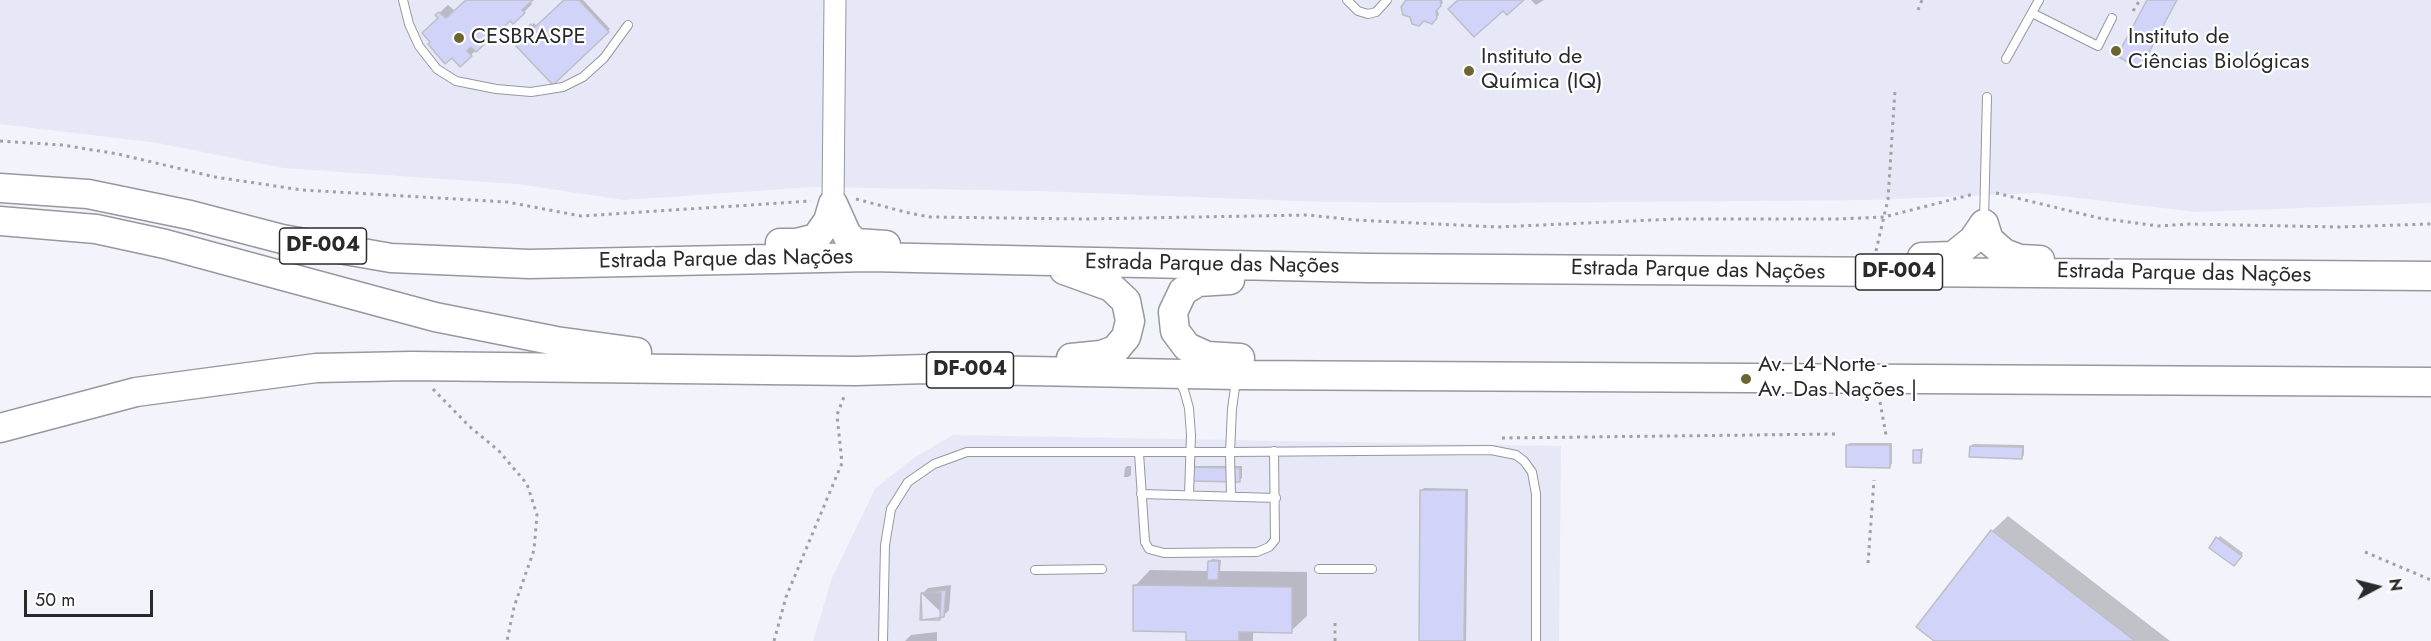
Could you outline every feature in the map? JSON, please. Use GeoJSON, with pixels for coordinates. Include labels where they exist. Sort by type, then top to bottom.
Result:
{"type":"FeatureCollection","features":[{"type":"Feature","properties":{"kind":"highway","name":"Estrada Parque das Nações"},"geometry":{"type":"LineString","coordinates":[[0,188],[88,194],[190,215],[282,239],[391,258],[530,264],[870,257],[1367,268],[2431,276]]}},
{"type":"Feature","properties":{"kind":"highway"},"geometry":{"type":"LineString","coordinates":[[618,262],[636,249],[665,243],[806,242],[816,238],[823,229],[834,200]]}},
{"type":"Feature","properties":{"kind":"highway"},"geometry":{"type":"LineString","coordinates":[[834,200],[847,236],[856,243],[1003,245],[1028,248],[1074,275],[1111,287],[1126,301],[1130,321],[1126,337],[1115,350],[1101,355],[1078,358],[963,358],[944,360],[927,369]]}},
{"type":"Feature","properties":{"kind":"highway"},"geometry":{"type":"LineString","coordinates":[[0,221],[96,229],[165,244],[435,317],[556,341],[765,369]]}},
{"type":"Feature","properties":{"kind":"highway"},"geometry":{"type":"LineString","coordinates":[[1802,273],[1843,262],[1874,258],[1953,256],[1973,240],[1984,224]]}},
{"type":"Feature","properties":{"kind":"highway"},"geometry":{"type":"LineString","coordinates":[[1984,224],[1989,240],[2004,253],[2020,259],[2087,261],[2148,273]]}},
{"type":"Feature","properties":{"kind":"highway"},"geometry":{"type":"LineString","coordinates":[[1367,268],[1301,279],[1198,282],[1183,291],[1173,312],[1175,332],[1187,347],[1207,356],[1331,362],[1384,376]]}},
{"type":"Feature","properties":{"kind":"highway"},"geometry":{"type":"LineString","coordinates":[[2317,275],[2355,287],[2431,292]]}},
{"type":"Feature","properties":{"kind":"highway","name":"DF-004"},"geometry":{"type":"LineString","coordinates":[[0,428],[136,392],[316,368],[411,366],[927,369],[1237,375],[2431,382]]}},
{"type":"Feature","properties":{"kind":"highway"},"geometry":{"type":"LineString","coordinates":[[2284,380],[2308,371],[2323,369],[2431,369]]}},
{"type":"Feature","properties":{"kind":"street"},"geometry":{"type":"LineString","coordinates":[[834,200],[835,0]]}},
{"type":"Feature","properties":{"kind":"lane"},"geometry":{"type":"LineString","coordinates":[[403,0],[409,24],[420,46],[437,69],[456,81],[496,89],[531,92],[563,87],[583,76],[604,58],[628,25]]}},
{"type":"Feature","properties":{"kind":"lane"},"geometry":{"type":"LineString","coordinates":[[1347,0],[1358,11],[1368,14],[1376,12],[1387,0]]}},
{"type":"Feature","properties":{"kind":"lane"},"geometry":{"type":"LineString","coordinates":[[2006,59],[2039,0]]}},
{"type":"Feature","properties":{"kind":"lane"},"geometry":{"type":"LineString","coordinates":[[2032,13],[2098,46],[2112,18]]}},
{"type":"Feature","properties":{"kind":"lane"},"geometry":{"type":"LineString","coordinates":[[1984,224],[1987,97]]}},
{"type":"Feature","properties":{"kind":"lane"},"geometry":{"type":"LineString","coordinates":[[1175,374],[1185,390],[1189,408],[1191,435],[1189,495]]}},
{"type":"Feature","properties":{"kind":"lane"},"geometry":{"type":"LineString","coordinates":[[1231,496],[1232,409],[1237,375]]}},
{"type":"Feature","properties":{"kind":"lane"},"geometry":{"type":"LineString","coordinates":[[883,641],[885,545],[891,509],[908,482],[934,464],[967,452],[1190,454],[1274,451],[1491,450],[1516,455],[1532,472],[1536,494],[1536,641]]}},
{"type":"Feature","properties":{"kind":"lane"},"geometry":{"type":"LineString","coordinates":[[1139,453],[1145,542],[1149,549],[1164,553],[1257,552],[1269,547],[1275,540],[1274,451]]}},
{"type":"Feature","properties":{"kind":"lane"},"geometry":{"type":"LineString","coordinates":[[1141,494],[1276,498]]}},
{"type":"Feature","properties":{"kind":"lane"},"geometry":{"type":"LineString","coordinates":[[1035,570],[1102,569]]}},
{"type":"Feature","properties":{"kind":"lane"},"geometry":{"type":"LineString","coordinates":[[1319,569],[1372,569]]}},
{"type":"Feature","properties":{"kind":"path"},"geometry":{"type":"LineString","coordinates":[[1918,10],[1922,0]]}},
{"type":"Feature","properties":{"kind":"path"},"geometry":{"type":"LineString","coordinates":[[2133,11],[2140,0]]}},
{"type":"Feature","properties":{"kind":"path"},"geometry":{"type":"LineString","coordinates":[[1874,258],[1888,199],[1895,90]]}},
{"type":"Feature","properties":{"kind":"path"},"geometry":{"type":"LineString","coordinates":[[0,141],[62,146],[118,154],[215,177],[302,190],[507,202],[581,216],[834,200],[930,217],[1308,215],[1355,220],[1497,227],[1676,219],[1884,217],[1976,193]]}},
{"type":"Feature","properties":{"kind":"path"},"geometry":{"type":"LineString","coordinates":[[1995,192],[2099,218],[2158,226],[2190,224],[2337,227],[2431,224]]}},
{"type":"Feature","properties":{"kind":"path"},"geometry":{"type":"LineString","coordinates":[[411,366],[469,426],[499,451],[527,484],[537,515],[534,550],[514,607],[507,641]]}},
{"type":"Feature","properties":{"kind":"path"},"geometry":{"type":"LineString","coordinates":[[774,641],[786,597],[842,463],[837,415],[855,370]]}},
{"type":"Feature","properties":{"kind":"path"},"geometry":{"type":"LineString","coordinates":[[1876,379],[1886,435]]}},
{"type":"Feature","properties":{"kind":"path"},"geometry":{"type":"LineString","coordinates":[[1492,439],[1837,434]]}},
{"type":"Feature","properties":{"kind":"path"},"geometry":{"type":"LineString","coordinates":[[1868,563],[1874,480]]}},
{"type":"Feature","properties":{"kind":"path"},"geometry":{"type":"LineString","coordinates":[[2365,552],[2431,580]]}},
{"type":"Feature","properties":{"kind":"path"},"geometry":{"type":"LineString","coordinates":[[1335,623],[1335,641]]}},
{"type":"Feature","properties":{"kind":"shaded area"},"geometry":{"type":"Polygon","coordinates":[[[0,0],[2431,0],[2431,203],[2196,212],[2036,193],[1870,200],[1505,203],[1325,202],[1038,191],[814,187],[624,200],[517,184],[283,168],[158,143],[0,124],[0,0]]]}},
{"type":"Feature","properties":{"kind":"shaded area"},"geometry":{"type":"Polygon","coordinates":[[[953,435],[1561,446],[1559,641],[813,641],[832,578],[875,489],[912,459],[953,435]]]}},
{"type":"Feature","properties":{"kind":"building","name":"CESBRASPE"},"geometry":{"type":"Polygon","coordinates":[[[466,0],[533,0],[522,10],[525,13],[513,24],[510,21],[476,52],[471,47],[467,51],[472,56],[460,67],[452,58],[445,64],[422,33],[438,18],[435,15],[439,12],[446,18],[466,0]]]}},
{"type":"Feature","properties":{"kind":"building"},"geometry":{"type":"Polygon","coordinates":[[[564,0],[579,0],[609,32],[553,85],[516,46],[525,37],[522,33],[531,24],[534,28],[564,0]]]}},
{"type":"Feature","properties":{"kind":"building"},"geometry":{"type":"Polygon","coordinates":[[[1406,0],[1440,0],[1441,6],[1436,11],[1437,18],[1432,24],[1424,21],[1419,26],[1412,24],[1410,17],[1403,15],[1401,7],[1406,0]]]}},
{"type":"Feature","properties":{"kind":"building","name":"Instituto de Química (IQ)"},"geometry":{"type":"Polygon","coordinates":[[[1458,0],[1524,0],[1507,15],[1503,11],[1474,37],[1448,9],[1458,0]]]}},
{"type":"Feature","properties":{"kind":"building"},"geometry":{"type":"Polygon","coordinates":[[[2147,0],[2177,0],[2140,69],[2117,56],[2147,0]]]}},
{"type":"Feature","properties":{"kind":"building"},"geometry":{"type":"Polygon","coordinates":[[[1846,445],[1890,445],[1890,468],[1846,467],[1846,445]]]}},
{"type":"Feature","properties":{"kind":"building"},"geometry":{"type":"Polygon","coordinates":[[[1970,446],[2023,447],[2022,459],[1969,457],[1970,446]]]}},
{"type":"Feature","properties":{"kind":"building"},"geometry":{"type":"Polygon","coordinates":[[[1913,450],[1921,450],[1921,463],[1913,463],[1913,450]]]}},
{"type":"Feature","properties":{"kind":"building"},"geometry":{"type":"Polygon","coordinates":[[[1188,467],[1240,468],[1240,482],[1188,481],[1188,467]]]}},
{"type":"Feature","properties":{"kind":"building"},"geometry":{"type":"Polygon","coordinates":[[[1420,490],[1466,490],[1464,641],[1419,641],[1420,490]]]}},
{"type":"Feature","properties":{"kind":"building"},"geometry":{"type":"Polygon","coordinates":[[[1991,530],[2135,641],[1934,641],[1916,627],[1991,530]]]}},
{"type":"Feature","properties":{"kind":"building"},"geometry":{"type":"Polygon","coordinates":[[[2216,537],[2242,556],[2234,566],[2209,548],[2216,537]]]}},
{"type":"Feature","properties":{"kind":"building"},"geometry":{"type":"Polygon","coordinates":[[[1208,561],[1219,561],[1218,580],[1207,580],[1208,561]]]}},
{"type":"Feature","properties":{"kind":"building"},"geometry":{"type":"Polygon","coordinates":[[[1133,585],[1292,587],[1292,633],[1239,632],[1239,641],[1186,641],[1186,632],[1133,631],[1133,585]]]}},
{"type":"Feature","properties":{"kind":"building"},"geometry":{"type":"Polygon","coordinates":[[[946,590],[944,617],[922,620],[921,593],[946,590]]]}},
{"type":"Feature","properties":{"kind":"building"},"geometry":{"type":"Polygon","coordinates":[[[921,593],[941,593],[940,620],[920,620],[921,593]]]}},
{"type":"Feature","properties":{"kind":"place","name":"CESBRASPE"},"geometry":{"type":"Point","coordinates":[459,38]}},
{"type":"Feature","properties":{"kind":"place","name":"Instituto de Ciências Biológicas"},"geometry":{"type":"Point","coordinates":[2116,51]}},
{"type":"Feature","properties":{"kind":"place","name":"Instituto de Química (IQ)"},"geometry":{"type":"Point","coordinates":[1469,71]}},
{"type":"Feature","properties":{"kind":"place","name":"Av. L4 Norte - Av. Das Nações |"},"geometry":{"type":"Point","coordinates":[1746,379]}}]}
